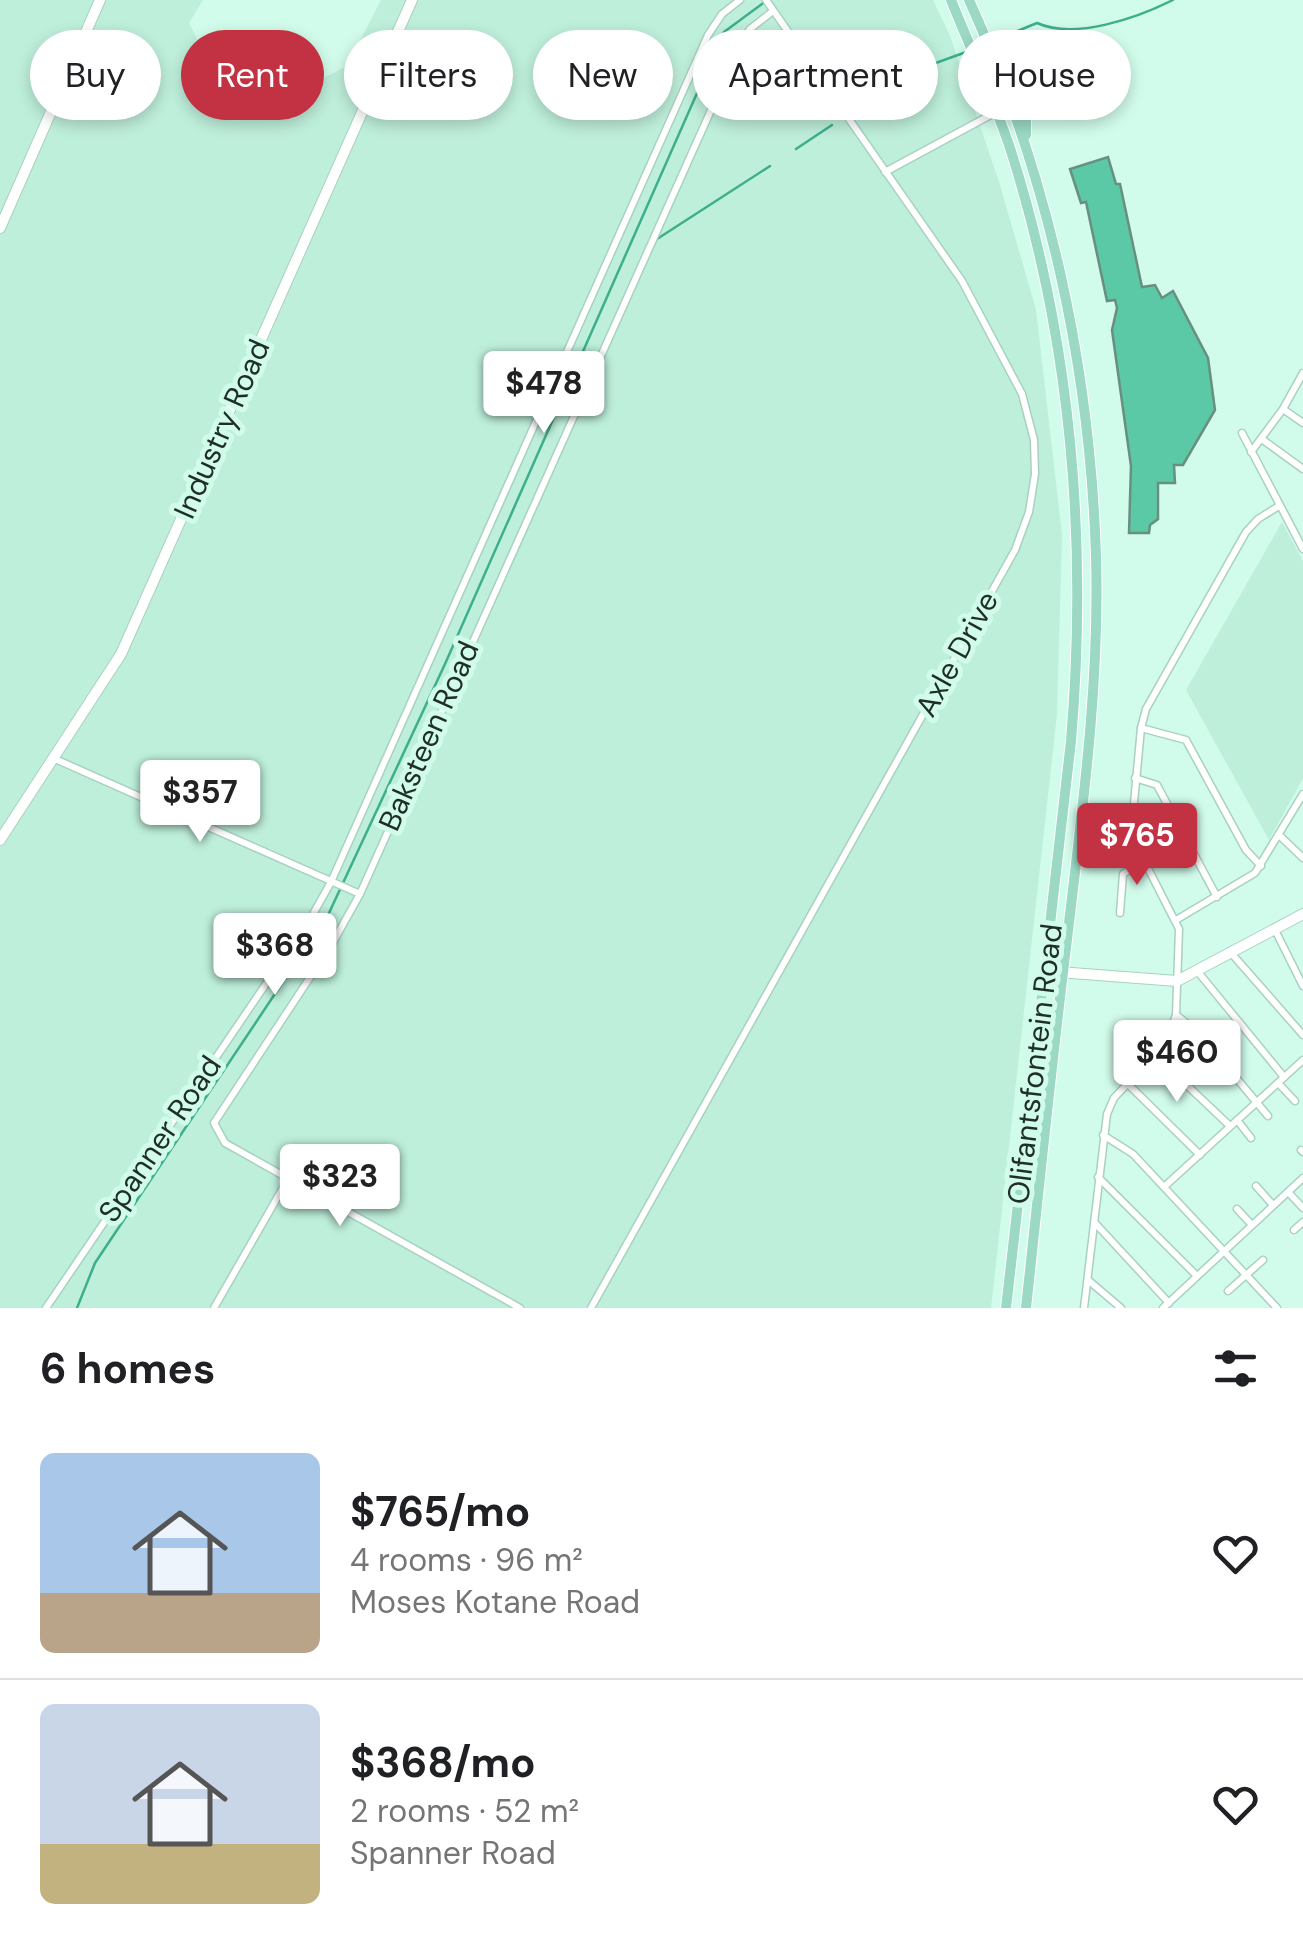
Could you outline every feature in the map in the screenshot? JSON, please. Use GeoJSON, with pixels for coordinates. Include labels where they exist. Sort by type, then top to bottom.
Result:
{"type":"FeatureCollection","features":[{"type":"Feature","properties":{"kind":"main road","name":"Olifantsfontein Road"},"geometry":{"type":"LineString","coordinates":[[951,0],[964,30]]}},
{"type":"Feature","properties":{"kind":"main road","name":"Olifantsfontein Road"},"geometry":{"type":"LineString","coordinates":[[969,0],[983,30]]}},
{"type":"Feature","properties":{"kind":"main road","name":"Olifantsfontein Road"},"geometry":{"type":"LineString","coordinates":[[998,120],[1030,220],[1058,337],[1078,520],[1077,664],[1006,1308]]}},
{"type":"Feature","properties":{"kind":"main road","name":"Olifantsfontein Road"},"geometry":{"type":"LineString","coordinates":[[1017,120],[1031,161],[1073,336],[1088,446],[1096,559],[1094,667],[1026,1308]]}},
{"type":"Feature","properties":{"kind":"main road"},"geometry":{"type":"LineString","coordinates":[[1025,120],[1031,161]]}},
{"type":"Feature","properties":{"kind":"street"},"geometry":{"type":"LineString","coordinates":[[0,228],[100,0]]}},
{"type":"Feature","properties":{"kind":"street","name":"Industry Road"},"geometry":{"type":"LineString","coordinates":[[0,840],[121,654],[412,0]]}},
{"type":"Feature","properties":{"kind":"street","name":"Spanner Road"},"geometry":{"type":"LineString","coordinates":[[46,1308],[312,916],[331,882],[711,30],[740,0]]}},
{"type":"Feature","properties":{"kind":"street","name":"Axle Drive"},"geometry":{"type":"LineString","coordinates":[[591,1308],[954,662],[1015,550],[1029,512],[1035,456],[1022,394],[962,281],[769,5]]}},
{"type":"Feature","properties":{"kind":"street","name":"Baksteen Road"},"geometry":{"type":"LineString","coordinates":[[520,1308],[221,1140],[215,1130],[216,1118],[332,944],[360,894],[742,41],[769,5]]}},
{"type":"Feature","properties":{"kind":"street"},"geometry":{"type":"LineString","coordinates":[[885,172],[983,120]]}},
{"type":"Feature","properties":{"kind":"street"},"geometry":{"type":"LineString","coordinates":[[1251,452],[1263,440],[1303,372]]}},
{"type":"Feature","properties":{"kind":"street"},"geometry":{"type":"LineString","coordinates":[[1283,409],[1303,422]]}},
{"type":"Feature","properties":{"kind":"street"},"geometry":{"type":"LineString","coordinates":[[1242,433],[1303,549]]}},
{"type":"Feature","properties":{"kind":"street"},"geometry":{"type":"LineString","coordinates":[[1263,440],[1303,469]]}},
{"type":"Feature","properties":{"kind":"street"},"geometry":{"type":"LineString","coordinates":[[1084,1308],[1103,1136],[1110,1106],[1166,1043],[1176,1015],[1180,938],[1176,920],[1143,861],[1130,828],[1140,728],[1146,708],[1246,532],[1279,506]]}},
{"type":"Feature","properties":{"kind":"street"},"geometry":{"type":"LineString","coordinates":[[1140,728],[1186,740],[1246,850],[1261,866]]}},
{"type":"Feature","properties":{"kind":"street"},"geometry":{"type":"LineString","coordinates":[[55,759],[360,894]]}},
{"type":"Feature","properties":{"kind":"street"},"geometry":{"type":"LineString","coordinates":[[1135,778],[1157,785],[1218,896]]}},
{"type":"Feature","properties":{"kind":"street"},"geometry":{"type":"LineString","coordinates":[[1176,920],[1261,866],[1301,805],[1303,794]]}},
{"type":"Feature","properties":{"kind":"street"},"geometry":{"type":"LineString","coordinates":[[1280,835],[1303,858]]}},
{"type":"Feature","properties":{"kind":"street"},"geometry":{"type":"LineString","coordinates":[[1120,913],[1123,874],[1143,861]]}},
{"type":"Feature","properties":{"kind":"street"},"geometry":{"type":"LineString","coordinates":[[1045,971],[1176,981],[1302,916]]}},
{"type":"Feature","properties":{"kind":"street"},"geometry":{"type":"LineString","coordinates":[[1275,930],[1303,986]]}},
{"type":"Feature","properties":{"kind":"street"},"geometry":{"type":"LineString","coordinates":[[1232,954],[1303,1035]]}},
{"type":"Feature","properties":{"kind":"street"},"geometry":{"type":"LineString","coordinates":[[1198,972],[1295,1101]]}},
{"type":"Feature","properties":{"kind":"street"},"geometry":{"type":"LineString","coordinates":[[1176,1015],[1196,1031],[1268,1116]]}},
{"type":"Feature","properties":{"kind":"street"},"geometry":{"type":"LineString","coordinates":[[1155,1054],[1230,1126]]}},
{"type":"Feature","properties":{"kind":"street"},"geometry":{"type":"LineString","coordinates":[[1164,1187],[1301,1065]]}},
{"type":"Feature","properties":{"kind":"street"},"geometry":{"type":"LineString","coordinates":[[1127,1083],[1200,1154]]}},
{"type":"Feature","properties":{"kind":"street"},"geometry":{"type":"LineString","coordinates":[[1237,1120],[1251,1138]]}},
{"type":"Feature","properties":{"kind":"street"},"geometry":{"type":"LineString","coordinates":[[1103,1136],[1128,1149],[1276,1308]]}},
{"type":"Feature","properties":{"kind":"street"},"geometry":{"type":"LineString","coordinates":[[1098,1177],[1197,1276]]}},
{"type":"Feature","properties":{"kind":"street"},"geometry":{"type":"LineString","coordinates":[[1093,1222],[1166,1305],[1303,1178]]}},
{"type":"Feature","properties":{"kind":"street"},"geometry":{"type":"LineString","coordinates":[[214,1308],[288,1179]]}},
{"type":"Feature","properties":{"kind":"street"},"geometry":{"type":"LineString","coordinates":[[1256,1186],[1273,1205]]}},
{"type":"Feature","properties":{"kind":"street"},"geometry":{"type":"LineString","coordinates":[[1288,1192],[1303,1208]]}},
{"type":"Feature","properties":{"kind":"street"},"geometry":{"type":"LineString","coordinates":[[1237,1208],[1252,1225]]}},
{"type":"Feature","properties":{"kind":"street"},"geometry":{"type":"LineString","coordinates":[[1294,1230],[1303,1222]]}},
{"type":"Feature","properties":{"kind":"street"},"geometry":{"type":"LineString","coordinates":[[1228,1290],[1263,1260]]}},
{"type":"Feature","properties":{"kind":"street"},"geometry":{"type":"LineString","coordinates":[[1088,1280],[1121,1308]]}},
{"type":"Feature","properties":{"kind":"shaded area"},"geometry":{"type":"Polygon","coordinates":[[[0,0],[203,0],[189,23],[192,30],[181,30],[181,120],[238,121],[324,120],[324,78],[344,68],[344,120],[513,120],[513,30],[366,30],[381,0],[933,0],[958,60],[958,120],[978,120],[1036,310],[1062,535],[1057,714],[991,1308],[0,1308],[0,0]]]}},
{"type":"Feature","properties":{"kind":"shaded area"},"geometry":{"type":"Polygon","coordinates":[[[1282,522],[1303,561],[1303,778],[1269,840],[1186,690],[1282,522]]]}},
{"type":"Feature","properties":{"kind":"building"},"geometry":{"type":"Polygon","coordinates":[[[1108,157],[1116,184],[1120,184],[1142,287],[1155,285],[1162,298],[1173,291],[1208,358],[1215,410],[1183,465],[1174,465],[1175,483],[1158,483],[1158,519],[1150,525],[1149,533],[1129,533],[1131,466],[1112,330],[1117,308],[1115,300],[1107,301],[1086,202],[1081,203],[1070,169],[1108,157]]]}},
{"type":"Feature","properties":{"kind":"waterway"},"geometry":{"type":"LineString","coordinates":[[1020,30],[1037,23],[1069,29],[1106,25],[1173,0]]}},
{"type":"Feature","properties":{"kind":"waterway"},"geometry":{"type":"LineString","coordinates":[[77,1308],[95,1263],[329,913],[445,664],[724,32],[766,1]]}},
{"type":"Feature","properties":{"kind":"waterway"},"geometry":{"type":"LineString","coordinates":[[938,62],[958,55]]}},
{"type":"Feature","properties":{"kind":"waterway"},"geometry":{"type":"LineString","coordinates":[[796,149],[832,125]]}},
{"type":"Feature","properties":{"kind":"waterway"},"geometry":{"type":"LineString","coordinates":[[654,241],[770,166]]}}]}
